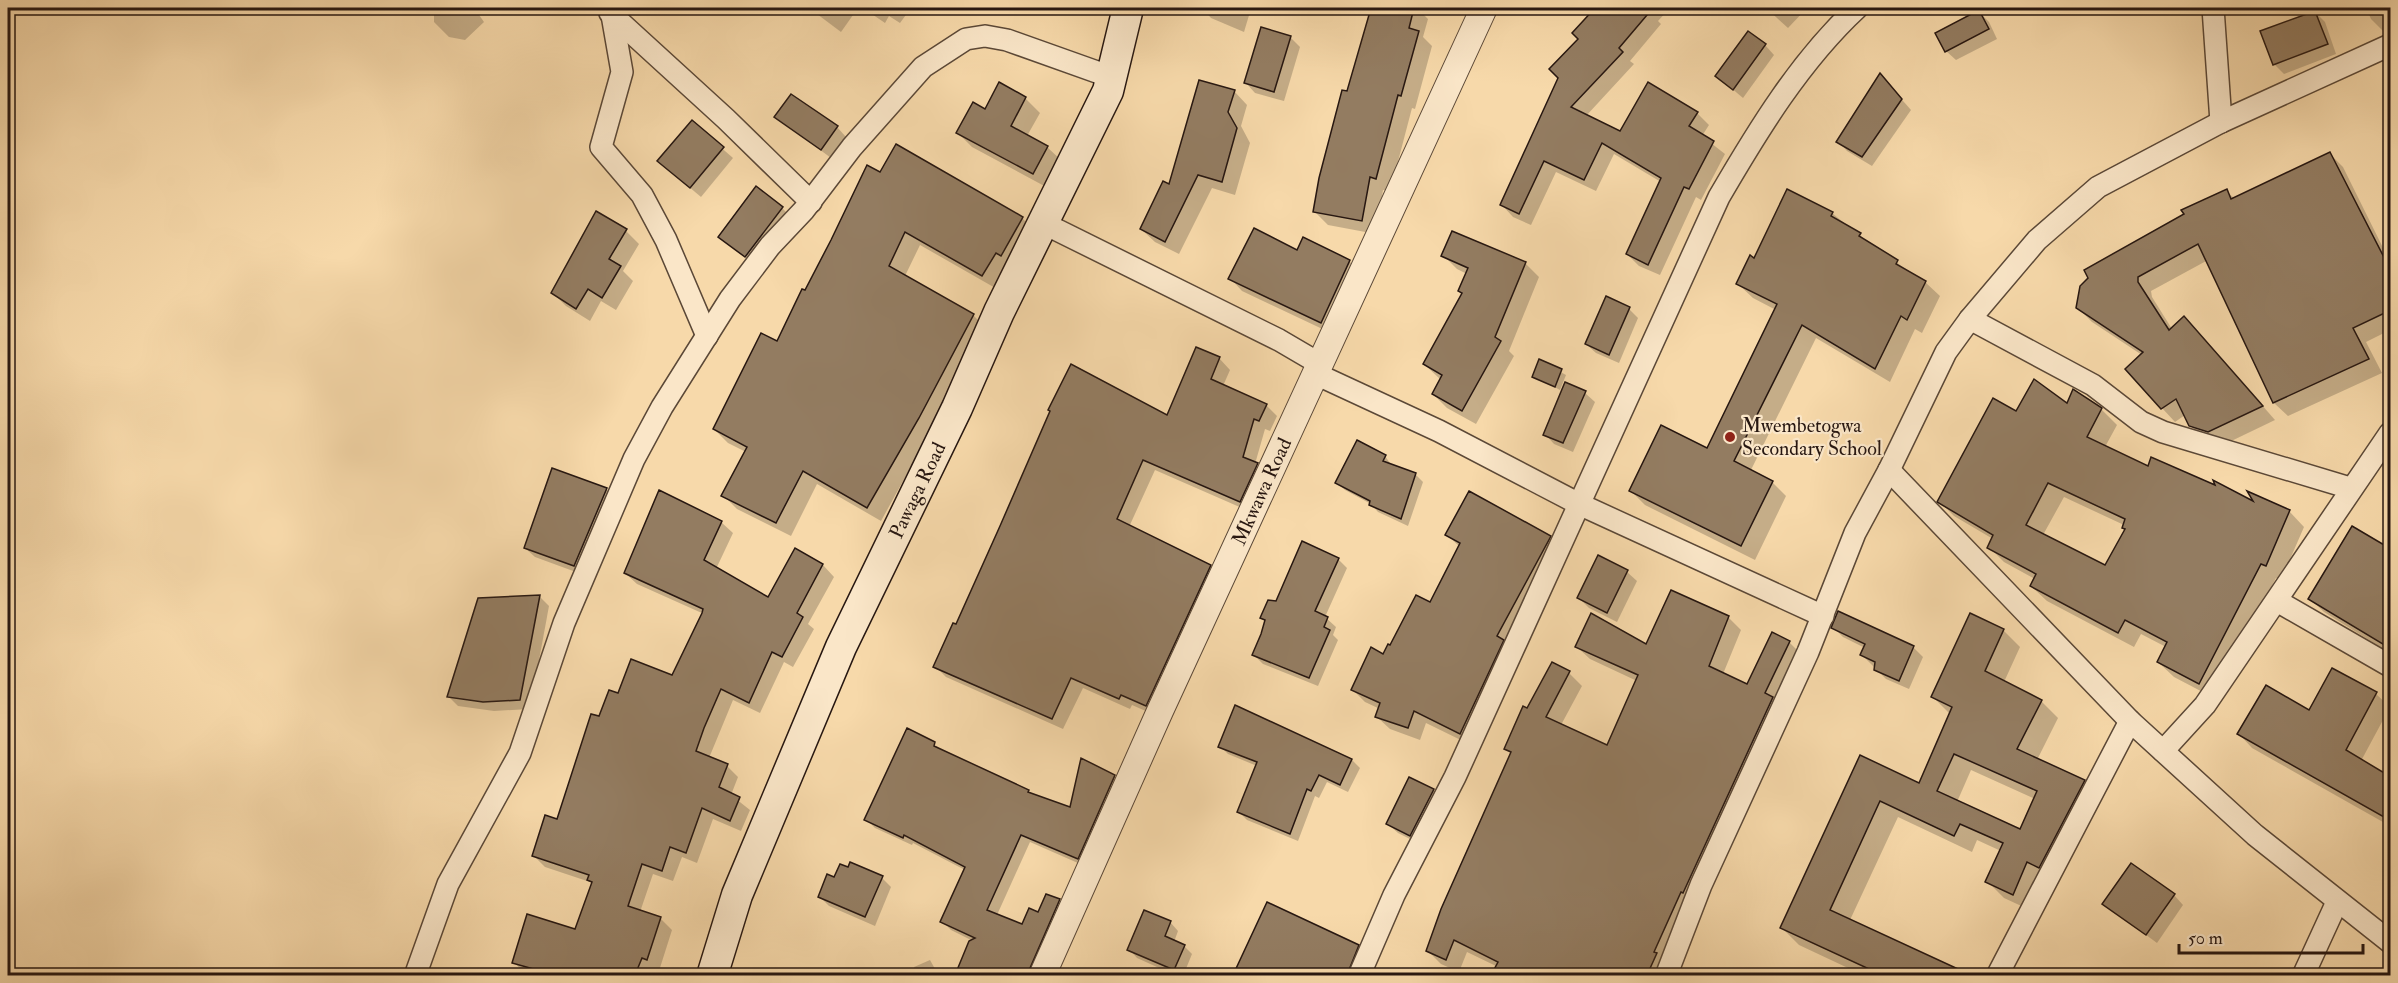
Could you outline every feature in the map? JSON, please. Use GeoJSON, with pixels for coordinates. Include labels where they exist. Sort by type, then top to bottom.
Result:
{"type":"FeatureCollection","features":[{"type":"Feature","properties":{"kind":"main road","name":"Pawaga Road"},"geometry":{"type":"LineString","coordinates":[[712,975],[737,895],[841,647],[931,464],[999,312],[1093,122],[1111,77],[1128,8]]}},
{"type":"Feature","properties":{"kind":"street","name":"Mkwawa Road"},"geometry":{"type":"LineString","coordinates":[[1042,975],[1484,8]]}},
{"type":"Feature","properties":{"kind":"street"},"geometry":{"type":"LineString","coordinates":[[1359,975],[1395,895],[1455,777],[1719,197],[1755,135],[1799,74],[1841,23],[1857,8]]}},
{"type":"Feature","properties":{"kind":"street"},"geometry":{"type":"LineString","coordinates":[[2213,8],[2221,122]]}},
{"type":"Feature","properties":{"kind":"street"},"geometry":{"type":"LineString","coordinates":[[609,11],[726,119],[811,202]]}},
{"type":"Feature","properties":{"kind":"street"},"geometry":{"type":"LineString","coordinates":[[609,11],[622,72],[601,147],[642,195],[666,240],[707,336]]}},
{"type":"Feature","properties":{"kind":"street"},"geometry":{"type":"LineString","coordinates":[[416,975],[448,885],[520,753],[585,570],[634,459],[662,407],[730,299],[770,246],[811,202],[852,147],[923,67],[966,39],[985,36],[1007,40],[1111,77]]}},
{"type":"Feature","properties":{"kind":"street"},"geometry":{"type":"LineString","coordinates":[[1666,975],[1701,885],[1823,616],[1855,533],[1889,470],[1946,351],[1970,319],[2037,240],[2098,187],[2221,122],[2391,45]]}},
{"type":"Feature","properties":{"kind":"street"},"geometry":{"type":"LineString","coordinates":[[1043,224],[1279,340],[1318,369],[1579,504],[1823,616]]}},
{"type":"Feature","properties":{"kind":"street"},"geometry":{"type":"LineString","coordinates":[[1970,319],[2093,385],[2141,422],[2163,432],[2350,489]]}},
{"type":"Feature","properties":{"kind":"street"},"geometry":{"type":"LineString","coordinates":[[2163,751],[2205,705],[2277,601],[2350,489],[2391,433]]}},
{"type":"Feature","properties":{"kind":"street"},"geometry":{"type":"LineString","coordinates":[[1889,470],[2130,721],[2254,835],[2391,942]]}},
{"type":"Feature","properties":{"kind":"street"},"geometry":{"type":"LineString","coordinates":[[2277,601],[2391,666]]}},
{"type":"Feature","properties":{"kind":"street"},"geometry":{"type":"LineString","coordinates":[[1997,975],[2130,721]]}},
{"type":"Feature","properties":{"kind":"street"},"geometry":{"type":"LineString","coordinates":[[2303,975],[2337,902]]}},
{"type":"Feature","properties":{"kind":"building"},"geometry":{"type":"Polygon","coordinates":[[[1371,8],[1414,8],[1409,28],[1419,31],[1401,96],[1398,95],[1376,179],[1370,177],[1362,221],[1313,212],[1319,178],[1342,90],[1347,91],[1371,8]]]}},
{"type":"Feature","properties":{"kind":"building"},"geometry":{"type":"Polygon","coordinates":[[[1595,8],[1653,8],[1619,48],[1623,52],[1571,107],[1620,131],[1648,82],[1698,112],[1689,126],[1714,141],[1689,189],[1684,187],[1648,265],[1626,254],[1661,178],[1602,143],[1584,180],[1544,161],[1519,214],[1500,205],[1558,78],[1549,69],[1578,39],[1572,33],[1595,8]]]}},
{"type":"Feature","properties":{"kind":"building"},"geometry":{"type":"Polygon","coordinates":[[[1979,10],[1989,29],[1945,52],[1935,33],[1979,10]]]}},
{"type":"Feature","properties":{"kind":"building"},"geometry":{"type":"Polygon","coordinates":[[[2315,11],[2328,44],[2273,65],[2260,31],[2315,11]]]}},
{"type":"Feature","properties":{"kind":"building"},"geometry":{"type":"Polygon","coordinates":[[[1261,27],[1291,36],[1274,92],[1244,83],[1261,27]]]}},
{"type":"Feature","properties":{"kind":"building"},"geometry":{"type":"Polygon","coordinates":[[[1748,31],[1766,44],[1733,90],[1715,76],[1748,31]]]}},
{"type":"Feature","properties":{"kind":"building"},"geometry":{"type":"Polygon","coordinates":[[[1880,73],[1902,99],[1862,157],[1836,142],[1880,73]]]}},
{"type":"Feature","properties":{"kind":"building"},"geometry":{"type":"Polygon","coordinates":[[[1199,80],[1235,90],[1228,112],[1237,128],[1222,182],[1198,175],[1165,242],[1140,229],[1163,181],[1169,184],[1199,80]]]}},
{"type":"Feature","properties":{"kind":"building"},"geometry":{"type":"Polygon","coordinates":[[[999,82],[1026,97],[1011,126],[1048,146],[1033,174],[956,133],[973,102],[985,109],[999,82]]]}},
{"type":"Feature","properties":{"kind":"building"},"geometry":{"type":"Polygon","coordinates":[[[791,94],[838,126],[821,150],[774,117],[791,94]]]}},
{"type":"Feature","properties":{"kind":"building"},"geometry":{"type":"Polygon","coordinates":[[[692,120],[724,147],[690,188],[657,161],[692,120]]]}},
{"type":"Feature","properties":{"kind":"building"},"geometry":{"type":"Polygon","coordinates":[[[896,144],[1023,217],[1001,256],[996,253],[982,276],[905,232],[889,266],[974,314],[919,418],[867,508],[803,471],[776,523],[721,496],[747,447],[713,429],[761,333],[777,341],[802,289],[805,290],[831,240],[867,165],[880,172],[896,144]]]}},
{"type":"Feature","properties":{"kind":"building"},"geometry":{"type":"Polygon","coordinates":[[[2330,152],[2391,271],[2391,310],[2353,328],[2369,359],[2273,403],[2198,244],[2138,277],[2138,282],[2169,330],[2184,316],[2263,406],[2208,432],[2189,426],[2176,399],[2161,409],[2125,369],[2143,352],[2076,308],[2080,286],[2088,278],[2084,270],[2184,214],[2181,210],[2227,189],[2231,199],[2330,152]]]}},
{"type":"Feature","properties":{"kind":"building"},"geometry":{"type":"Polygon","coordinates":[[[756,186],[783,207],[745,257],[718,237],[756,186]]]}},
{"type":"Feature","properties":{"kind":"building"},"geometry":{"type":"Polygon","coordinates":[[[1787,189],[1833,212],[1831,216],[1861,233],[1859,236],[1898,260],[1896,264],[1926,281],[1907,320],[1901,316],[1875,369],[1802,325],[1734,461],[1773,481],[1741,546],[1629,491],[1661,425],[1707,448],[1777,304],[1736,284],[1750,255],[1754,258],[1787,189]]]}},
{"type":"Feature","properties":{"kind":"building"},"geometry":{"type":"Polygon","coordinates":[[[596,211],[627,229],[609,259],[621,266],[602,298],[588,289],[576,309],[551,293],[596,211]]]}},
{"type":"Feature","properties":{"kind":"building"},"geometry":{"type":"Polygon","coordinates":[[[1254,228],[1297,250],[1303,237],[1350,260],[1321,323],[1228,279],[1254,228]]]}},
{"type":"Feature","properties":{"kind":"building"},"geometry":{"type":"Polygon","coordinates":[[[1452,231],[1526,262],[1495,337],[1501,341],[1462,411],[1432,394],[1442,375],[1423,364],[1462,293],[1458,291],[1468,268],[1441,256],[1452,231]]]}},
{"type":"Feature","properties":{"kind":"building"},"geometry":{"type":"Polygon","coordinates":[[[1606,296],[1630,307],[1609,355],[1585,344],[1606,296]]]}},
{"type":"Feature","properties":{"kind":"building"},"geometry":{"type":"Polygon","coordinates":[[[1196,347],[1220,357],[1211,379],[1267,404],[1259,421],[1254,419],[1243,457],[1258,463],[1240,502],[1143,460],[1117,519],[1211,565],[1146,706],[1121,695],[1119,699],[1071,678],[1052,719],[933,667],[953,623],[956,624],[1050,411],[1048,410],[1071,364],[1167,415],[1196,347]]]}},
{"type":"Feature","properties":{"kind":"building"},"geometry":{"type":"Polygon","coordinates":[[[1539,359],[1562,369],[1555,387],[1532,377],[1539,359]]]}},
{"type":"Feature","properties":{"kind":"building"},"geometry":{"type":"Polygon","coordinates":[[[2034,379],[2067,403],[2073,389],[2102,408],[2087,437],[2148,466],[2151,457],[2215,485],[2213,480],[2253,501],[2247,491],[2290,510],[2266,566],[2261,564],[2199,684],[2157,662],[2167,642],[2125,620],[2118,633],[2030,586],[2036,574],[1987,548],[1993,535],[1937,502],[1993,398],[2016,411],[2034,379]],[[2048,483],[2026,525],[2105,565],[2125,529],[2122,528],[2125,519],[2048,483]]]}},
{"type":"Feature","properties":{"kind":"building"},"geometry":{"type":"Polygon","coordinates":[[[1565,382],[1586,391],[1563,443],[1543,435],[1565,382]]]}},
{"type":"Feature","properties":{"kind":"building"},"geometry":{"type":"Polygon","coordinates":[[[1357,440],[1386,455],[1383,461],[1416,473],[1401,519],[1369,505],[1370,501],[1335,483],[1357,440]]]}},
{"type":"Feature","properties":{"kind":"building"},"geometry":{"type":"Polygon","coordinates":[[[552,468],[607,488],[574,566],[524,548],[552,468]]]}},
{"type":"Feature","properties":{"kind":"building"},"geometry":{"type":"Polygon","coordinates":[[[659,490],[722,521],[704,560],[768,597],[795,548],[823,564],[797,613],[803,617],[782,657],[772,652],[749,703],[721,689],[704,728],[696,751],[728,764],[719,787],[740,797],[730,821],[702,808],[686,853],[670,847],[662,871],[642,864],[628,906],[661,917],[647,960],[642,958],[635,975],[555,975],[512,963],[527,914],[575,929],[592,882],[587,880],[589,875],[532,856],[545,815],[557,819],[591,714],[599,716],[609,690],[618,693],[631,659],[672,675],[703,609],[624,573],[659,490]]]}},
{"type":"Feature","properties":{"kind":"building"},"geometry":{"type":"Polygon","coordinates":[[[1469,491],[1551,536],[1497,636],[1504,640],[1460,734],[1414,711],[1408,728],[1375,717],[1380,703],[1351,690],[1371,647],[1383,654],[1416,595],[1430,602],[1460,543],[1445,535],[1469,491]]]}},
{"type":"Feature","properties":{"kind":"building"},"geometry":{"type":"Polygon","coordinates":[[[2352,526],[2391,549],[2391,649],[2308,599],[2352,526]]]}},
{"type":"Feature","properties":{"kind":"building"},"geometry":{"type":"Polygon","coordinates":[[[1302,541],[1339,558],[1315,611],[1328,617],[1324,627],[1330,630],[1309,678],[1252,655],[1265,620],[1260,618],[1268,600],[1276,601],[1302,541]]]}},
{"type":"Feature","properties":{"kind":"building"},"geometry":{"type":"Polygon","coordinates":[[[1598,555],[1628,570],[1607,613],[1577,598],[1598,555]]]}},
{"type":"Feature","properties":{"kind":"building"},"geometry":{"type":"Polygon","coordinates":[[[1671,590],[1729,616],[1709,666],[1747,684],[1772,632],[1790,641],[1765,693],[1773,697],[1683,893],[1681,892],[1654,952],[1657,953],[1647,975],[1491,975],[1498,962],[1454,940],[1446,960],[1426,951],[1441,909],[1511,752],[1504,749],[1523,706],[1527,708],[1552,662],[1570,671],[1546,717],[1607,745],[1638,675],[1575,647],[1591,613],[1646,644],[1671,590]]]}},
{"type":"Feature","properties":{"kind":"building"},"geometry":{"type":"Polygon","coordinates":[[[540,595],[520,700],[483,702],[447,697],[478,598],[540,595]]]}},
{"type":"Feature","properties":{"kind":"building"},"geometry":{"type":"Polygon","coordinates":[[[1838,611],[1914,646],[1899,681],[1874,670],[1875,662],[1860,655],[1865,644],[1831,628],[1838,611]]]}},
{"type":"Feature","properties":{"kind":"building"},"geometry":{"type":"Polygon","coordinates":[[[1970,613],[2004,629],[1985,671],[2042,700],[2017,749],[2085,780],[2039,868],[2027,862],[2013,895],[1985,882],[2003,843],[1960,824],[1954,836],[1880,801],[1830,910],[1971,975],[1882,975],[1780,928],[1860,755],[1919,783],[1952,707],[1931,697],[1970,613]],[[1954,754],[1937,791],[2020,829],[2037,791],[1954,754]]]}},
{"type":"Feature","properties":{"kind":"building"},"geometry":{"type":"Polygon","coordinates":[[[2332,668],[2377,692],[2346,750],[2391,777],[2391,821],[2237,734],[2266,685],[2309,710],[2332,668]]]}},
{"type":"Feature","properties":{"kind":"building"},"geometry":{"type":"Polygon","coordinates":[[[1235,705],[1352,759],[1340,785],[1319,775],[1311,791],[1307,789],[1290,834],[1237,812],[1257,762],[1218,747],[1235,705]]]}},
{"type":"Feature","properties":{"kind":"building"},"geometry":{"type":"Polygon","coordinates":[[[907,728],[935,742],[934,746],[1029,790],[1028,792],[1070,807],[1081,758],[1115,775],[1078,859],[1021,835],[987,910],[1022,924],[1029,908],[1038,912],[1046,894],[1060,899],[1027,975],[955,975],[969,941],[975,938],[940,922],[965,867],[904,835],[903,838],[864,820],[907,728]]]}},
{"type":"Feature","properties":{"kind":"building"},"geometry":{"type":"Polygon","coordinates":[[[1409,777],[1434,789],[1410,836],[1386,824],[1409,777]]]}},
{"type":"Feature","properties":{"kind":"building"},"geometry":{"type":"Polygon","coordinates":[[[850,862],[883,876],[865,917],[818,897],[827,874],[834,877],[840,864],[848,867],[850,862]]]}},
{"type":"Feature","properties":{"kind":"building"},"geometry":{"type":"Polygon","coordinates":[[[2131,863],[2175,894],[2146,935],[2102,904],[2131,863]]]}},
{"type":"Feature","properties":{"kind":"building"},"geometry":{"type":"Polygon","coordinates":[[[1267,902],[1359,945],[1347,975],[1233,975],[1267,902]]]}},
{"type":"Feature","properties":{"kind":"building"},"geometry":{"type":"Polygon","coordinates":[[[1144,910],[1171,921],[1165,936],[1185,945],[1174,970],[1127,950],[1144,910]]]}},
{"type":"Feature","properties":{"kind":"place","name":"Mwembetogwa Secondary School"},"geometry":{"type":"Point","coordinates":[1730,437]}}]}
